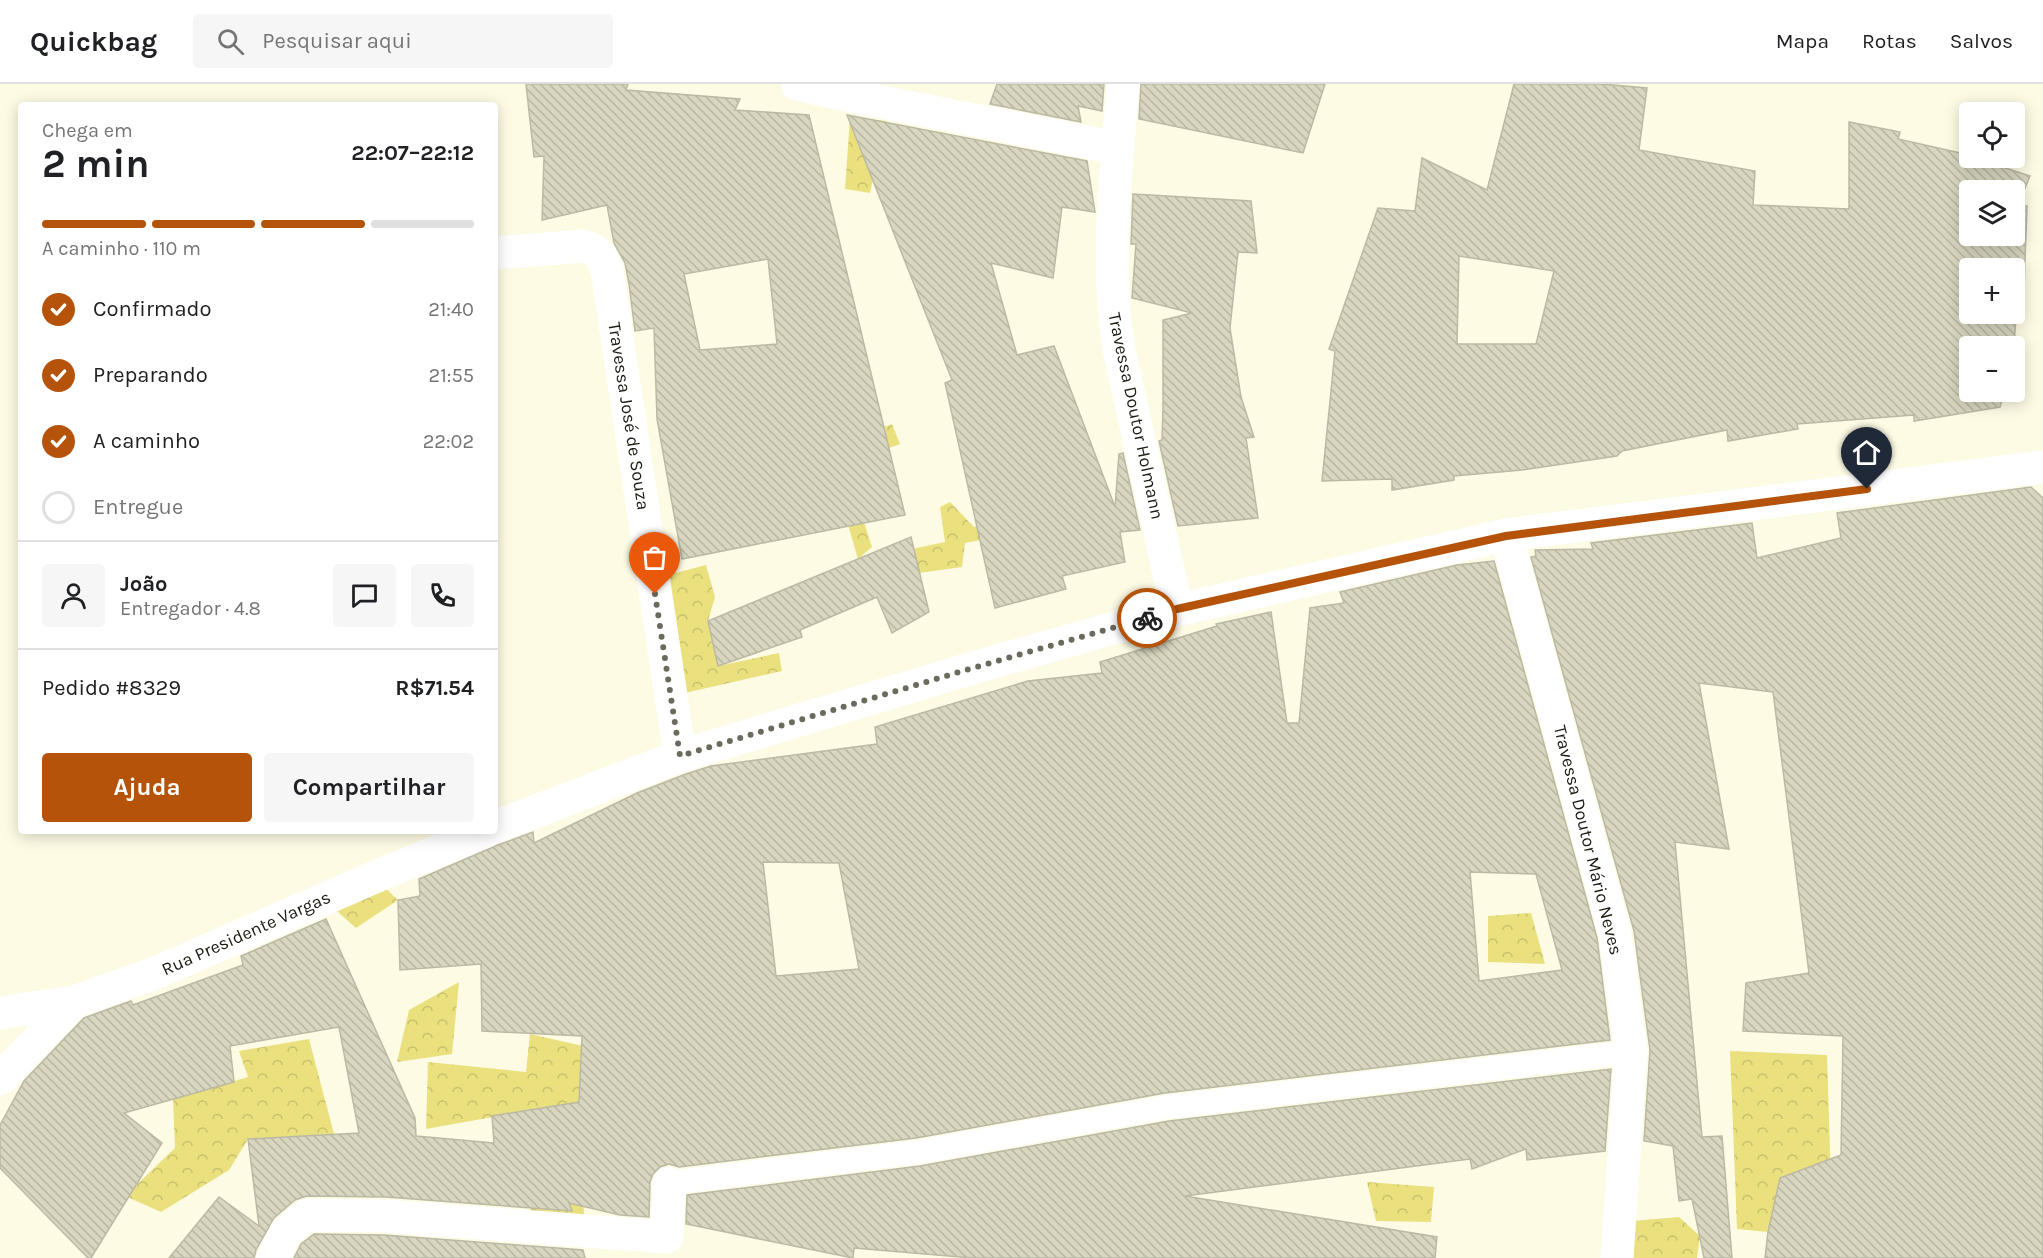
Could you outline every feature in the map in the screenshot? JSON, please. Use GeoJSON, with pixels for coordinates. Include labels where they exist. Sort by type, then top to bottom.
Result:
{"type":"FeatureCollection","features":[{"type":"Feature","properties":{"kind":"street"},"geometry":{"type":"LineString","coordinates":[[797,84],[1118,148]]}},
{"type":"Feature","properties":{"kind":"street","name":"Travessa Doutor Holmann"},"geometry":{"type":"LineString","coordinates":[[1123,84],[1112,282],[1114,318],[1119,350],[1177,609]]}},
{"type":"Feature","properties":{"kind":"street","name":"Travessa José de Souza"},"geometry":{"type":"LineString","coordinates":[[498,253],[585,246],[595,249],[602,257],[607,270],[680,756]]}},
{"type":"Feature","properties":{"kind":"street"},"geometry":{"type":"LineString","coordinates":[[498,826],[680,756],[1177,609],[1506,536],[2043,467]]}},
{"type":"Feature","properties":{"kind":"street","name":"Travessa Doutor Mário Neves"},"geometry":{"type":"LineString","coordinates":[[1506,536],[1616,934],[1631,1052],[1617,1258]]}},
{"type":"Feature","properties":{"kind":"street","name":"Rua Presidente Vargas"},"geometry":{"type":"LineString","coordinates":[[0,1013],[74,1002],[155,973],[375,876],[479,834]]}},
{"type":"Feature","properties":{"kind":"street"},"geometry":{"type":"LineString","coordinates":[[0,1079],[74,1002]]}},
{"type":"Feature","properties":{"kind":"street"},"geometry":{"type":"LineString","coordinates":[[273,1258],[286,1232],[307,1215],[385,1216],[667,1237],[669,1182]]}},
{"type":"Feature","properties":{"kind":"lane"},"geometry":{"type":"LineString","coordinates":[[669,1182],[918,1152],[1167,1107],[1631,1052]]}},
{"type":"Feature","properties":{"kind":"green space"},"geometry":{"type":"Polygon","coordinates":[[[850,117],[886,121],[870,193],[845,189],[850,117]]]}},
{"type":"Feature","properties":{"kind":"green space"},"geometry":{"type":"Polygon","coordinates":[[[892,424],[900,444],[845,464],[872,547],[858,559],[847,521],[819,451],[892,424]]]}},
{"type":"Feature","properties":{"kind":"green space"},"geometry":{"type":"Polygon","coordinates":[[[1037,498],[1037,529],[965,543],[962,567],[919,573],[907,550],[945,542],[940,507],[950,502],[974,527],[1037,498]]]}},
{"type":"Feature","properties":{"kind":"green space"},"geometry":{"type":"Polygon","coordinates":[[[706,565],[715,597],[708,621],[718,666],[779,653],[782,671],[680,694],[668,575],[706,565]]]}},
{"type":"Feature","properties":{"kind":"green space"},"geometry":{"type":"Polygon","coordinates":[[[379,882],[398,900],[356,928],[329,904],[379,882]]]}},
{"type":"Feature","properties":{"kind":"green space"},"geometry":{"type":"Polygon","coordinates":[[[1531,913],[1545,964],[1488,962],[1488,916],[1531,913]]]}},
{"type":"Feature","properties":{"kind":"green space"},"geometry":{"type":"Polygon","coordinates":[[[459,982],[452,1054],[397,1062],[409,1010],[459,982]]]}},
{"type":"Feature","properties":{"kind":"green space"},"geometry":{"type":"Polygon","coordinates":[[[530,1034],[653,1062],[580,1086],[584,1219],[532,1220],[524,1154],[526,1111],[426,1129],[428,1062],[526,1072],[530,1034]]]}},
{"type":"Feature","properties":{"kind":"green space"},"geometry":{"type":"Polygon","coordinates":[[[309,1039],[334,1134],[248,1139],[229,1170],[161,1212],[125,1196],[175,1148],[173,1099],[248,1077],[239,1051],[309,1039]]]}},
{"type":"Feature","properties":{"kind":"green space"},"geometry":{"type":"Polygon","coordinates":[[[1730,1051],[1827,1055],[1832,1215],[1809,1167],[1780,1178],[1768,1232],[1737,1229],[1730,1051]]]}},
{"type":"Feature","properties":{"kind":"green space"},"geometry":{"type":"Polygon","coordinates":[[[1367,1182],[1434,1187],[1431,1222],[1376,1221],[1367,1182]]]}},
{"type":"Feature","properties":{"kind":"green space"},"geometry":{"type":"Polygon","coordinates":[[[1679,1217],[1700,1236],[1697,1258],[1631,1258],[1632,1221],[1679,1217]]]}},
{"type":"Feature","properties":{"kind":"building"},"geometry":{"type":"Polygon","coordinates":[[[526,84],[628,84],[626,90],[740,99],[735,110],[809,115],[905,515],[682,559],[657,419],[654,328],[635,331],[625,263],[614,243],[607,205],[542,220],[544,156],[534,157],[526,84]],[[768,259],[684,274],[700,350],[777,344],[768,259]]]}},
{"type":"Feature","properties":{"kind":"building"},"geometry":{"type":"Polygon","coordinates":[[[997,84],[1104,84],[1102,111],[1078,106],[1081,122],[990,104],[997,84]]]}},
{"type":"Feature","properties":{"kind":"building"},"geometry":{"type":"Polygon","coordinates":[[[1141,84],[1325,84],[1303,153],[1139,119],[1141,84]]]}},
{"type":"Feature","properties":{"kind":"building"},"geometry":{"type":"Polygon","coordinates":[[[1514,84],[1602,84],[1647,88],[1639,150],[1755,171],[1753,205],[1849,209],[1849,122],[1900,132],[1898,139],[1959,153],[1959,168],[2006,168],[2030,176],[2025,188],[2025,180],[1959,180],[1959,246],[2025,246],[2025,206],[2027,206],[2025,261],[2025,258],[1959,258],[1959,324],[2016,324],[2015,336],[1959,336],[1959,402],[2001,402],[2000,407],[1914,421],[1914,415],[1797,424],[1798,429],[1728,441],[1727,430],[1622,451],[1617,456],[1522,470],[1454,476],[1454,480],[1392,490],[1392,479],[1322,481],[1335,351],[1329,349],[1378,208],[1415,211],[1422,158],[1487,190],[1514,84]],[[1459,256],[1457,344],[1536,344],[1554,271],[1459,256]]]}},
{"type":"Feature","properties":{"kind":"building"},"geometry":{"type":"Polygon","coordinates":[[[847,115],[1087,161],[1095,212],[1062,207],[1053,278],[991,263],[1017,355],[1054,346],[1115,507],[1119,454],[1123,453],[1140,530],[1120,532],[1125,562],[1062,576],[1066,589],[995,608],[945,383],[952,380],[847,115]]]}},
{"type":"Feature","properties":{"kind":"building"},"geometry":{"type":"Polygon","coordinates":[[[1133,194],[1251,201],[1257,253],[1238,252],[1230,328],[1241,397],[1254,437],[1246,438],[1258,518],[1178,526],[1159,441],[1162,440],[1163,320],[1192,313],[1132,298],[1136,244],[1131,244],[1133,194]]]}},
{"type":"Feature","properties":{"kind":"building"},"geometry":{"type":"Polygon","coordinates":[[[2031,487],[2043,498],[2043,1258],[1765,1258],[1768,1232],[1780,1178],[1841,1155],[1843,1036],[1743,1031],[1746,983],[1809,973],[1773,692],[1699,683],[1729,849],[1675,842],[1702,1137],[1722,1136],[1732,1258],[1704,1258],[1692,1199],[1679,1201],[1673,1146],[1644,1141],[1650,1050],[1634,931],[1531,557],[1536,556],[1535,550],[1593,549],[1591,543],[1752,523],[1757,558],[1841,538],[1837,513],[2031,487]]]}},
{"type":"Feature","properties":{"kind":"building"},"geometry":{"type":"Polygon","coordinates":[[[911,537],[929,612],[892,633],[877,597],[800,630],[802,637],[718,666],[708,621],[911,537]]]}},
{"type":"Feature","properties":{"kind":"building"},"geometry":{"type":"Polygon","coordinates":[[[1494,561],[1597,938],[1610,1040],[1165,1093],[916,1138],[679,1167],[669,1164],[660,1167],[653,1174],[650,1182],[649,1217],[620,1215],[569,1203],[572,1211],[386,1197],[307,1196],[295,1200],[274,1218],[254,1258],[169,1258],[219,1197],[259,1226],[248,1139],[359,1133],[339,1027],[230,1046],[234,1082],[124,1113],[162,1143],[91,1258],[88,1258],[0,1168],[0,1125],[24,1081],[84,1018],[131,1001],[133,1005],[243,965],[241,956],[326,919],[415,1118],[416,1136],[494,1143],[492,1116],[579,1102],[582,1036],[482,1031],[481,964],[400,970],[398,900],[420,896],[419,879],[533,832],[534,843],[637,793],[711,766],[877,744],[875,727],[1028,681],[1102,673],[1100,662],[1217,626],[1216,624],[1271,612],[1287,723],[1299,723],[1310,608],[1344,603],[1340,592],[1457,565],[1494,561]],[[763,862],[776,976],[859,969],[839,863],[763,862]],[[1470,872],[1479,981],[1562,970],[1536,874],[1470,872]]]}},
{"type":"Feature","properties":{"kind":"building"},"geometry":{"type":"Polygon","coordinates":[[[1611,1069],[1605,1151],[1527,1160],[1526,1149],[1472,1169],[1470,1159],[1185,1196],[1437,1237],[1435,1258],[972,1258],[854,1248],[853,1258],[686,1224],[687,1195],[920,1166],[1169,1121],[1611,1069]]]}},
{"type":"Feature","properties":{"kind":"building"},"geometry":{"type":"Polygon","coordinates":[[[314,1234],[384,1235],[583,1250],[585,1258],[294,1258],[301,1244],[314,1234]]]}},
{"type":"Feature","properties":{"kind":"way so far"},"geometry":{"type":"LineString","coordinates":[[655,594],[680,756],[1147,618]]}},
{"type":"Feature","properties":{"kind":"route"},"geometry":{"type":"LineString","coordinates":[[1147,618],[1177,609],[1506,536],[1867,489]]}}]}
